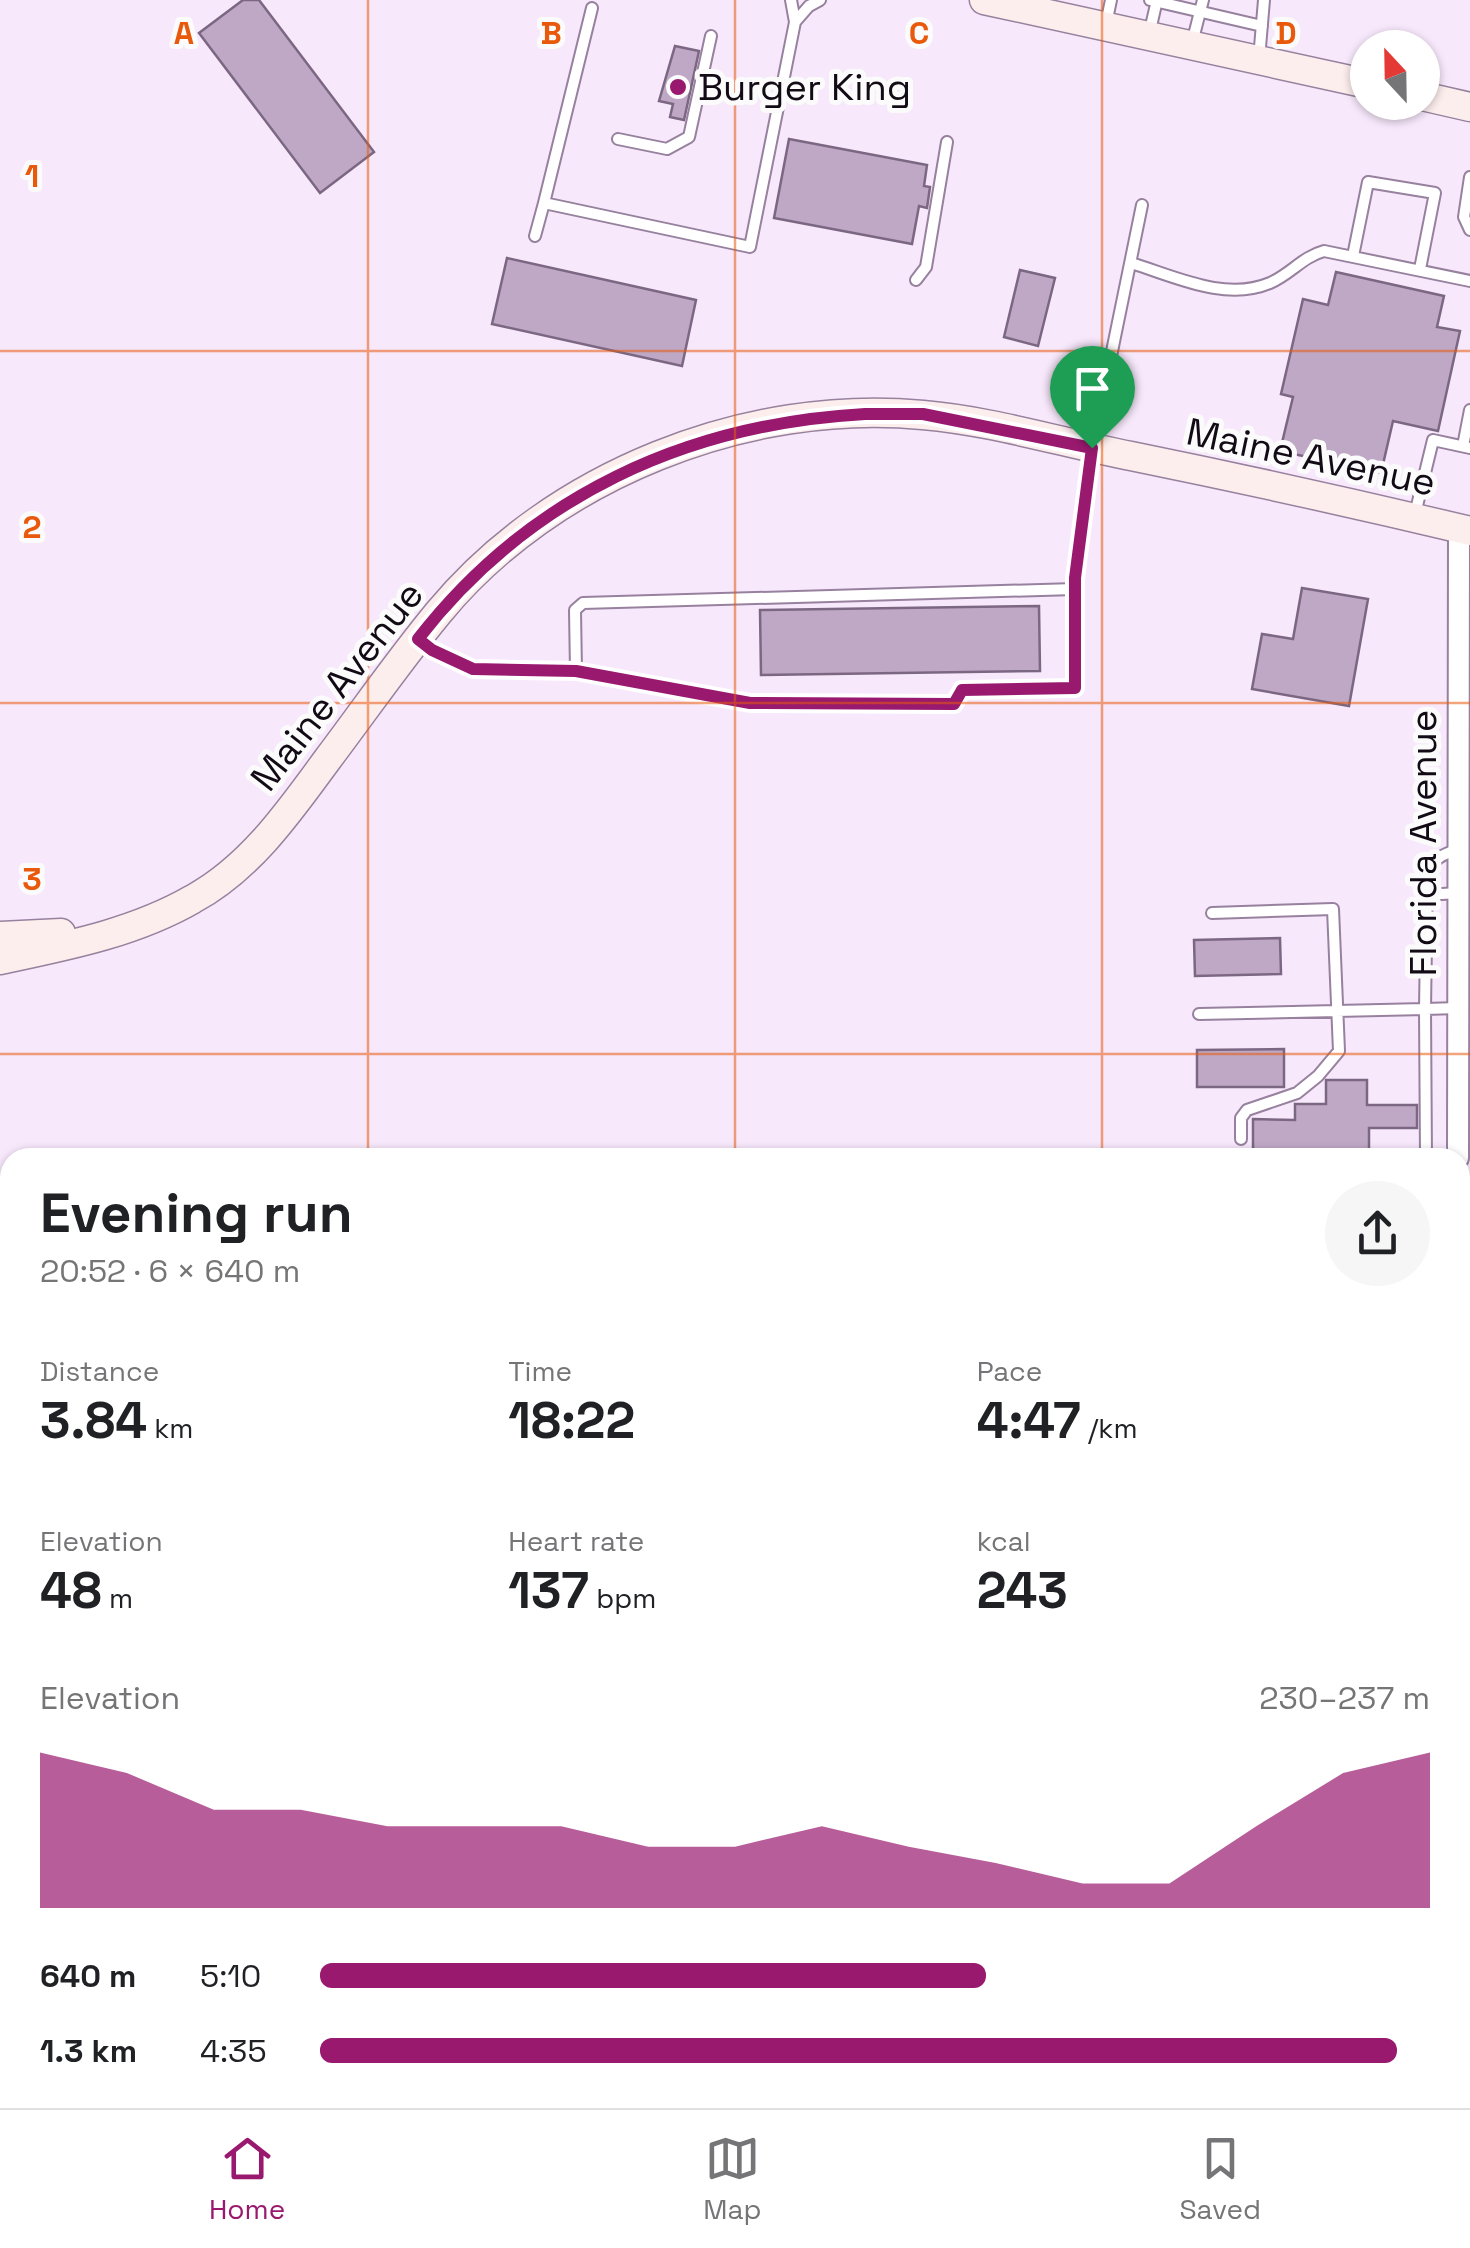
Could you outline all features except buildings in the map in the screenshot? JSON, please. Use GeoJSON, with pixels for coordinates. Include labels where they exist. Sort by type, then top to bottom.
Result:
{"type":"FeatureCollection","features":[{"type":"Feature","properties":{"kind":"street"},"geometry":{"type":"LineString","coordinates":[[987,0],[1108,13],[1148,36],[1350,80]]}},
{"type":"Feature","properties":{"kind":"street"},"geometry":{"type":"LineString","coordinates":[[1440,100],[1470,107]]}},
{"type":"Feature","properties":{"kind":"street","name":"Maine Avenue"},"geometry":{"type":"LineString","coordinates":[[0,960],[138,925],[196,898],[228,875],[292,808],[418,639],[472,576],[563,504],[649,460],[712,437],[810,417],[923,414],[1465,530]]}},
{"type":"Feature","properties":{"kind":"street","name":"Florida Avenue"},"geometry":{"type":"LineString","coordinates":[[1458,1148],[1458,849],[1465,530]]}},
{"type":"Feature","properties":{"kind":"street","name":"Maine Avenue"},"geometry":{"type":"LineString","coordinates":[[0,936],[138,925]]}},
{"type":"Feature","properties":{"kind":"lane"},"geometry":{"type":"LineString","coordinates":[[544,202],[750,247],[795,22],[791,0]]}},
{"type":"Feature","properties":{"kind":"lane"},"geometry":{"type":"LineString","coordinates":[[795,22],[820,0]]}},
{"type":"Feature","properties":{"kind":"lane"},"geometry":{"type":"LineString","coordinates":[[1192,44],[1202,0]]}},
{"type":"Feature","properties":{"kind":"lane"},"geometry":{"type":"LineString","coordinates":[[1260,60],[1264,0]]}},
{"type":"Feature","properties":{"kind":"lane"},"geometry":{"type":"LineString","coordinates":[[1148,36],[1155,1],[1262,26]]}},
{"type":"Feature","properties":{"kind":"lane"},"geometry":{"type":"LineString","coordinates":[[535,236],[593,3]]}},
{"type":"Feature","properties":{"kind":"lane"},"geometry":{"type":"LineString","coordinates":[[618,139],[667,148],[688,137],[711,36]]}},
{"type":"Feature","properties":{"kind":"lane"},"geometry":{"type":"LineString","coordinates":[[916,280],[926,267],[947,142]]}},
{"type":"Feature","properties":{"kind":"lane"},"geometry":{"type":"LineString","coordinates":[[1470,177],[1464,218],[1470,230]]}},
{"type":"Feature","properties":{"kind":"lane"},"geometry":{"type":"LineString","coordinates":[[1353,256],[1368,182],[1435,193],[1420,269]]}},
{"type":"Feature","properties":{"kind":"lane"},"geometry":{"type":"LineString","coordinates":[[418,639],[473,669],[576,671],[750,703],[954,704],[962,690],[1075,688],[1075,588],[1092,448],[1142,205]]}},
{"type":"Feature","properties":{"kind":"lane"},"geometry":{"type":"LineString","coordinates":[[1130,263],[1222,290],[1239,291],[1267,285],[1306,256],[1324,251],[1470,282]]}},
{"type":"Feature","properties":{"kind":"lane"},"geometry":{"type":"LineString","coordinates":[[1414,518],[1433,440],[1466,447],[1470,412]]}},
{"type":"Feature","properties":{"kind":"lane"},"geometry":{"type":"LineString","coordinates":[[576,671],[575,610],[583,603],[1075,588]]}},
{"type":"Feature","properties":{"kind":"lane"},"geometry":{"type":"LineString","coordinates":[[1426,1148],[1426,895],[1431,863],[1458,849]]}},
{"type":"Feature","properties":{"kind":"lane"},"geometry":{"type":"LineString","coordinates":[[1426,895],[1458,894]]}},
{"type":"Feature","properties":{"kind":"lane"},"geometry":{"type":"LineString","coordinates":[[1212,913],[1333,909],[1339,1051],[1318,1076],[1296,1093],[1247,1110],[1241,1118],[1241,1140]]}},
{"type":"Feature","properties":{"kind":"lane"},"geometry":{"type":"LineString","coordinates":[[1199,1014],[1458,1008]]}},
{"type":"Feature","properties":{"kind":"place","name":"Burger King"},"geometry":{"type":"Point","coordinates":[678,87]}},
{"type":"Feature","properties":{"kind":"route"},"geometry":{"type":"LineString","coordinates":[[923,414],[1092,448],[1075,578],[1075,688],[962,690],[954,704],[750,703],[576,671],[473,669],[418,639],[472,576],[563,504],[649,460],[712,437],[810,417],[923,414]]}}]}
